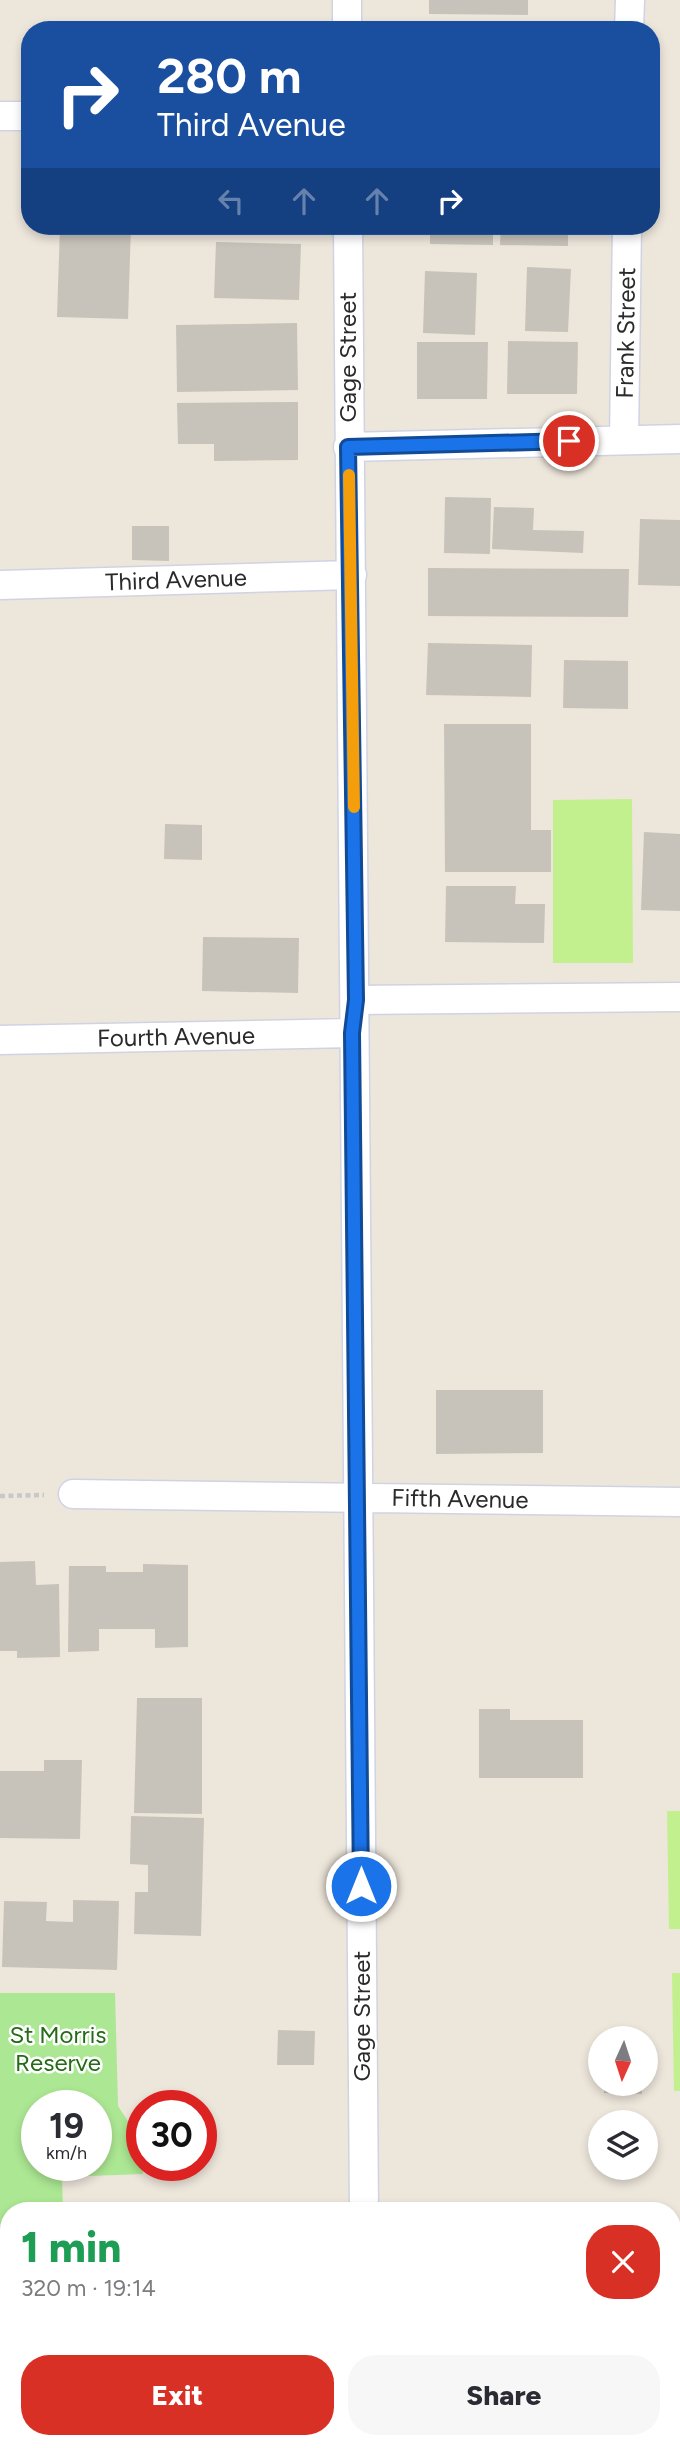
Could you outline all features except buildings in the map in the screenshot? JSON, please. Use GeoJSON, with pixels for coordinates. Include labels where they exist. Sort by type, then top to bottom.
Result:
{"type":"FeatureCollection","features":[{"type":"Feature","properties":{"kind":"street"},"geometry":{"type":"LineString","coordinates":[[347,0],[347,21]]}},
{"type":"Feature","properties":{"kind":"street"},"geometry":{"type":"LineString","coordinates":[[629,21],[630,0]]}},
{"type":"Feature","properties":{"kind":"street"},"geometry":{"type":"LineString","coordinates":[[0,116],[21,116]]}},
{"type":"Feature","properties":{"kind":"street","name":"Gage Street"},"geometry":{"type":"LineString","coordinates":[[348,235],[348,447],[352,575],[356,1000],[352,1033],[364,2202]]}},
{"type":"Feature","properties":{"kind":"street","name":"Frank Street"},"geometry":{"type":"LineString","coordinates":[[624,439],[627,235]]}},
{"type":"Feature","properties":{"kind":"street"},"geometry":{"type":"LineString","coordinates":[[348,447],[680,439]]}},
{"type":"Feature","properties":{"kind":"street","name":"Third Avenue"},"geometry":{"type":"LineString","coordinates":[[0,585],[352,575]]}},
{"type":"Feature","properties":{"kind":"street"},"geometry":{"type":"LineString","coordinates":[[356,1000],[680,997]]}},
{"type":"Feature","properties":{"kind":"street","name":"Fourth Avenue"},"geometry":{"type":"LineString","coordinates":[[0,1040],[352,1033]]}},
{"type":"Feature","properties":{"kind":"street","name":"Fifth Avenue"},"geometry":{"type":"LineString","coordinates":[[73,1494],[680,1502]]}},
{"type":"Feature","properties":{"kind":"path"},"geometry":{"type":"LineString","coordinates":[[0,1496],[73,1494]]}},
{"type":"Feature","properties":{"kind":"green space"},"geometry":{"type":"Polygon","coordinates":[[[632,799],[633,963],[553,963],[553,800],[632,799]]]}},
{"type":"Feature","properties":{"kind":"green space"},"geometry":{"type":"Polygon","coordinates":[[[667,1811],[680,1811],[680,1929],[669,1929],[667,1811]]]}},
{"type":"Feature","properties":{"kind":"green space"},"geometry":{"type":"Polygon","coordinates":[[[672,1973],[680,1973],[680,2091],[674,2091],[672,1973]]]}},
{"type":"Feature","properties":{"kind":"green space","name":"St Morris Reserve"},"geometry":{"type":"Polygon","coordinates":[[[0,1993],[115,1993],[118,2106],[126,2118],[126,2175],[112,2175],[112,2090],[21,2090],[21,2181],[62,2181],[63,2202],[0,2202],[0,1993]]]}},
{"type":"Feature","properties":{"kind":"slow traffic"},"geometry":{"type":"LineString","coordinates":[[349,475],[354,807]]}},
{"type":"Feature","properties":{"kind":"route"},"geometry":{"type":"LineString","coordinates":[[361,1886],[352,1033],[356,1000],[352,575],[348,447],[569,441]]}}]}
